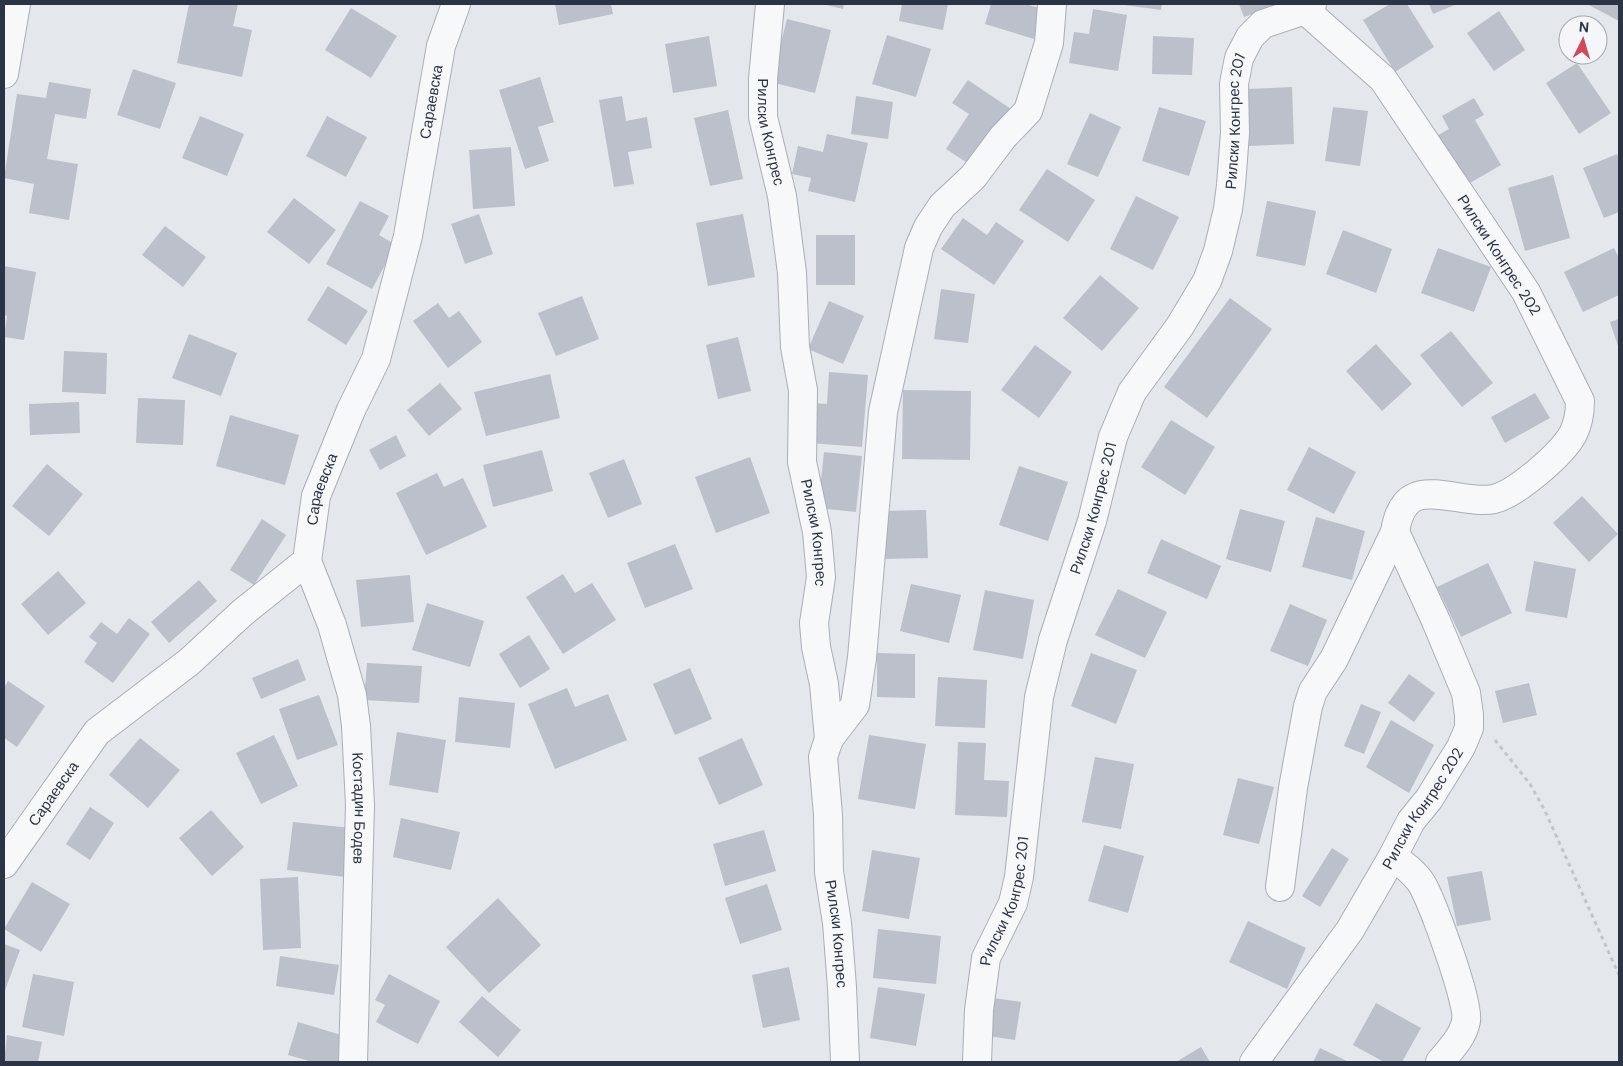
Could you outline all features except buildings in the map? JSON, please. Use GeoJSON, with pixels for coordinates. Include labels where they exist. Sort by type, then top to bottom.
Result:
{"type":"FeatureCollection","features":[{"type":"Feature","properties":{"kind":"street"},"geometry":{"type":"LineString","coordinates":[[4,74],[16,4]]}},
{"type":"Feature","properties":{"kind":"street","name":"Сараевска"},"geometry":{"type":"LineString","coordinates":[[4,864],[97,732],[189,662],[242,612],[307,561],[316,496],[351,410],[376,359],[408,236],[442,46],[456,4]]}},
{"type":"Feature","properties":{"kind":"street","name":"Рилски Конгрес"},"geometry":{"type":"LineString","coordinates":[[770,4],[764,61],[764,116],[782,196],[792,273],[795,347],[803,390],[802,462],[817,532],[821,577],[814,623],[816,648],[824,684],[830,739],[823,756],[828,815],[829,872],[837,923],[842,987],[845,1062]]}},
{"type":"Feature","properties":{"kind":"street"},"geometry":{"type":"LineString","coordinates":[[830,739],[855,705],[862,658],[883,412],[919,248],[928,227],[942,206],[973,177],[1003,138],[1028,111],[1048,43],[1052,4]]}},
{"type":"Feature","properties":{"kind":"street","name":"Рилски Конгрес 202"},"geometry":{"type":"LineString","coordinates":[[1280,887],[1293,788],[1308,706],[1313,691],[1334,659],[1395,532],[1401,510],[1412,498],[1423,494],[1458,498],[1494,499],[1525,484],[1572,436],[1579,417],[1580,401],[1526,292],[1383,79],[1309,7]]}},
{"type":"Feature","properties":{"kind":"street","name":"Рилски Конгрес 201"},"geometry":{"type":"LineString","coordinates":[[976,1062],[979,1010],[986,958],[1013,903],[1019,877],[1028,785],[1041,688],[1062,611],[1092,521],[1113,437],[1132,392],[1180,326],[1208,281],[1218,251],[1228,209],[1231,185],[1235,133],[1234,84],[1239,58],[1250,37],[1263,24],[1309,7]]}},
{"type":"Feature","properties":{"kind":"street","name":"Рилски Конгрес 202"},"geometry":{"type":"LineString","coordinates":[[1254,1062],[1350,930],[1393,856],[1411,820],[1429,799],[1461,747],[1469,728],[1466,693],[1436,620],[1395,532]]}},
{"type":"Feature","properties":{"kind":"street","name":"Костадин Бодев"},"geometry":{"type":"LineString","coordinates":[[307,561],[332,624],[352,696],[356,726],[360,804],[353,1062]]}},
{"type":"Feature","properties":{"kind":"street"},"geometry":{"type":"LineString","coordinates":[[1393,856],[1423,886],[1454,965],[1465,1007],[1467,1020],[1459,1038],[1440,1062]]}},
{"type":"Feature","properties":{"kind":"path"},"geometry":{"type":"LineString","coordinates":[[1469,715],[1503,747],[1530,784],[1619,975]]}}]}
